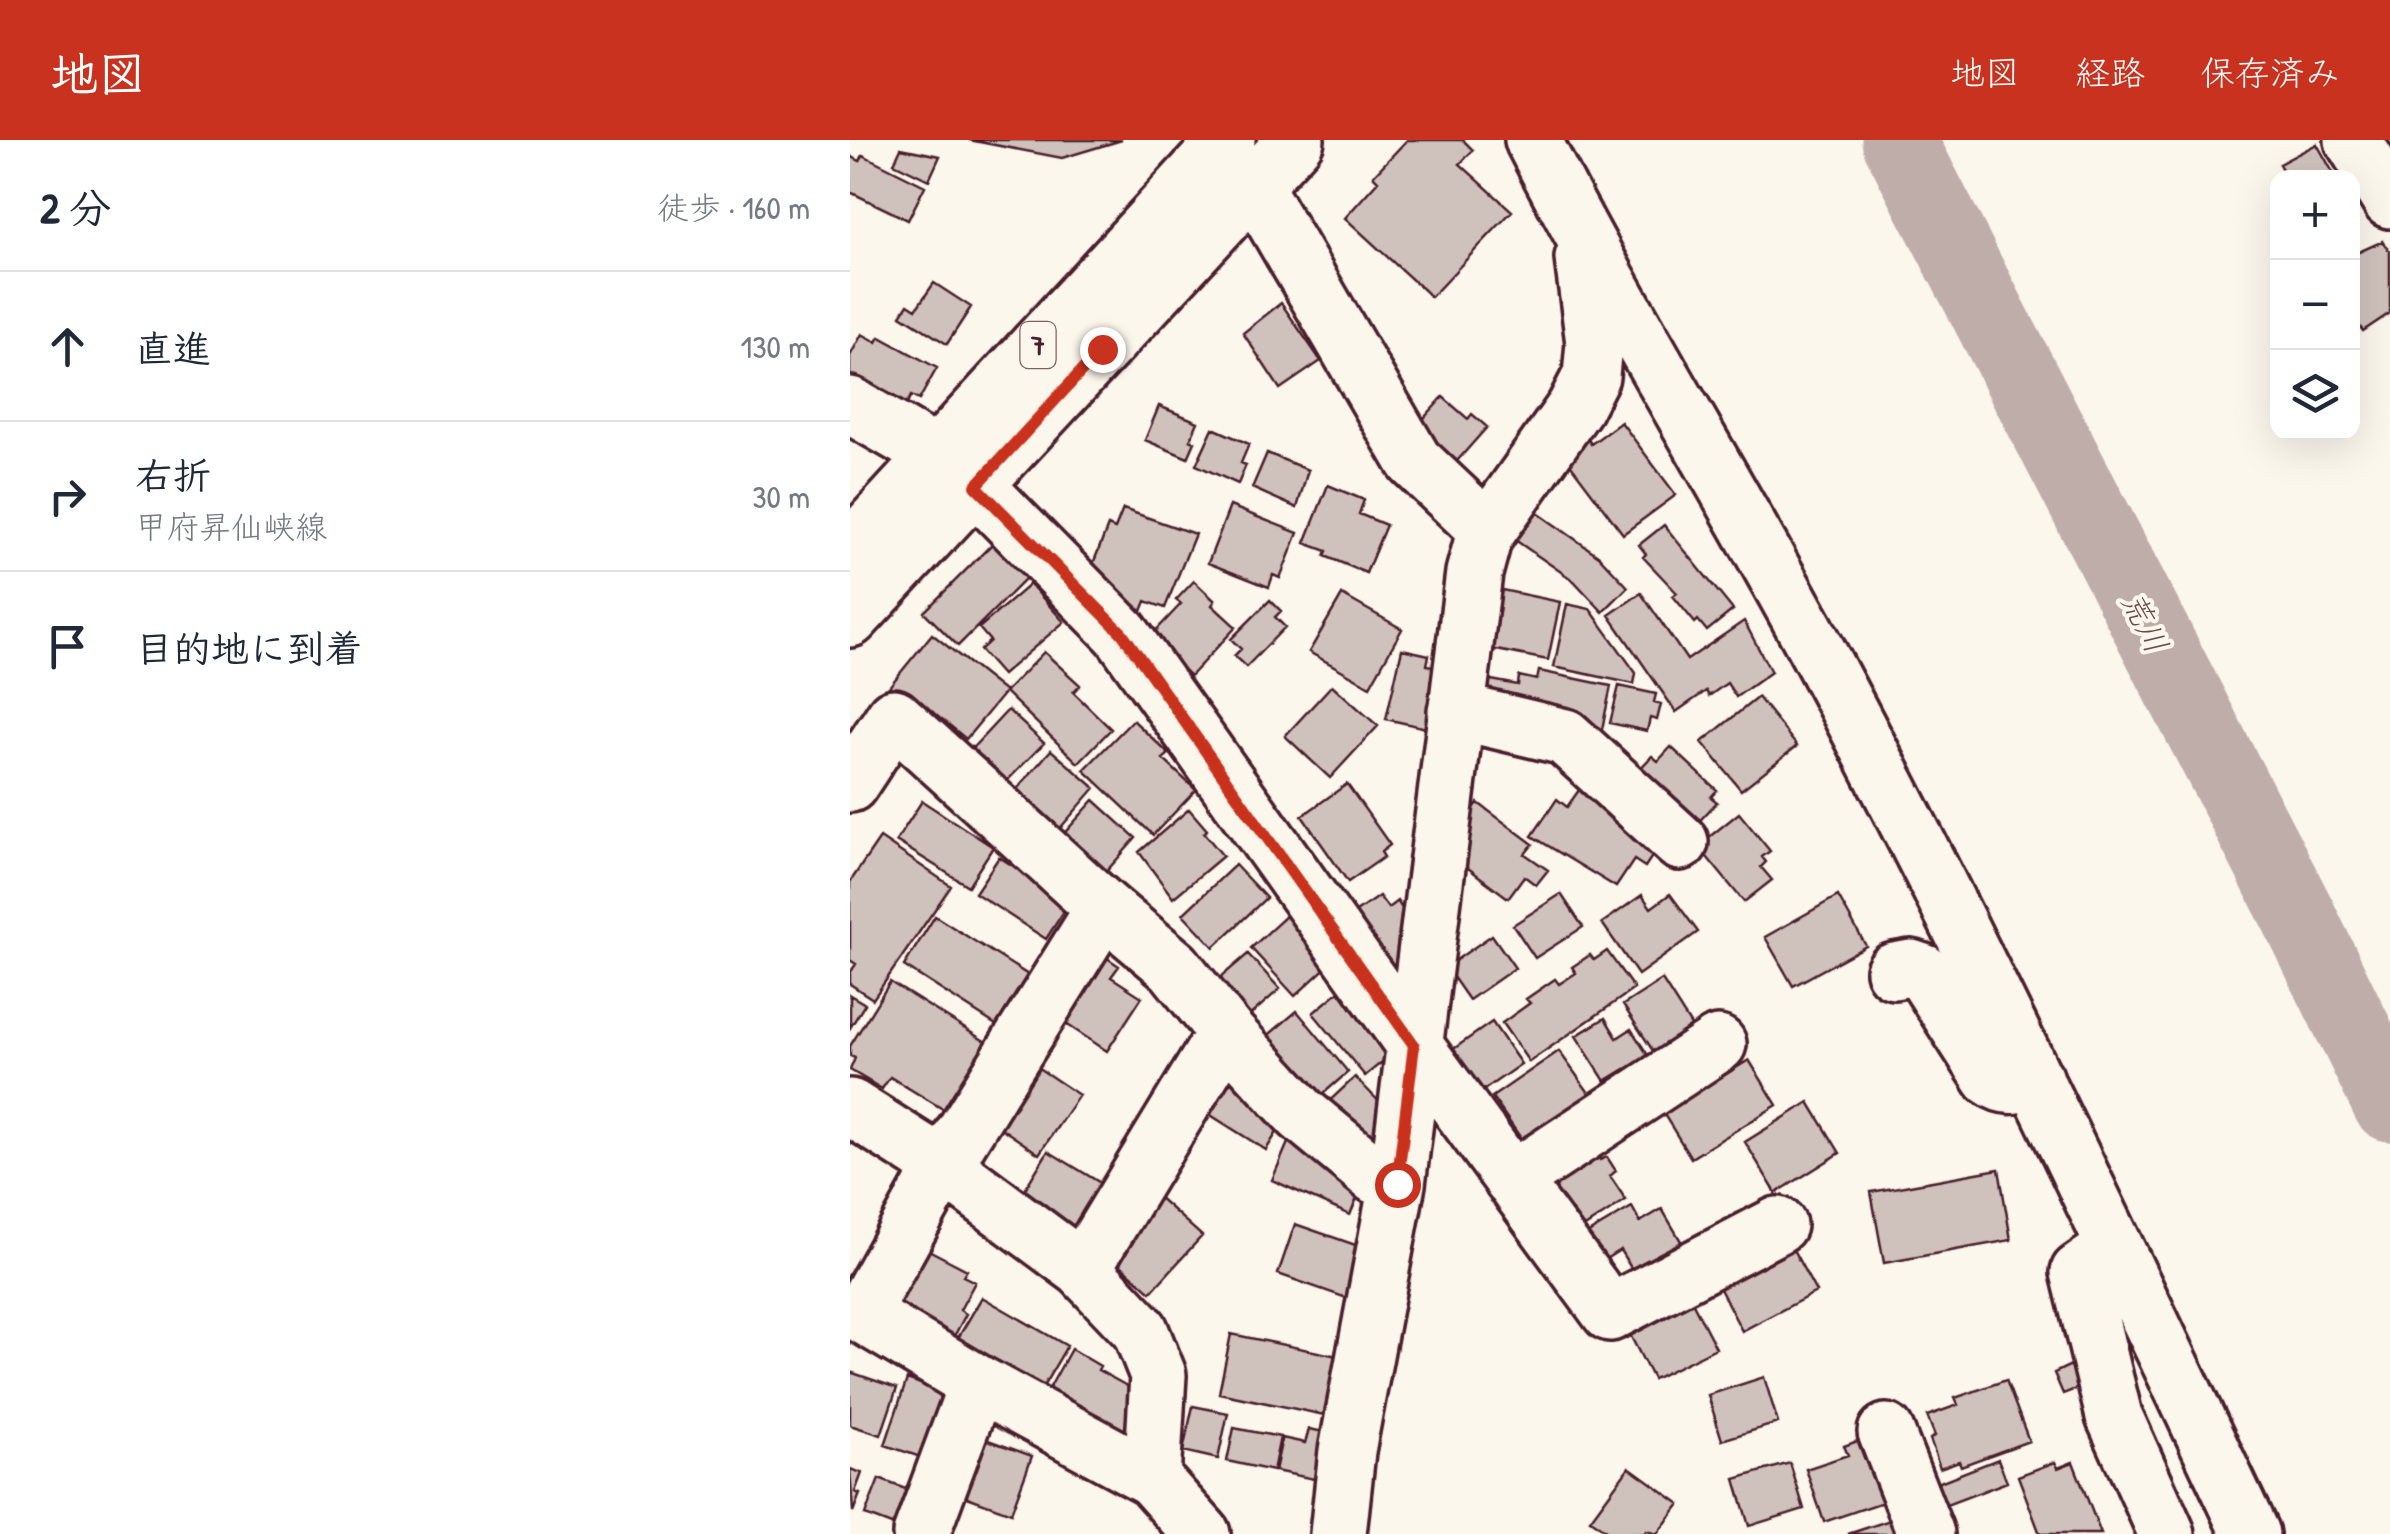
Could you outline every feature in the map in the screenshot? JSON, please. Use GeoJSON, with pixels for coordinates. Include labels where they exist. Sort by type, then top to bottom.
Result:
{"type":"FeatureCollection","features":[{"type":"Feature","properties":{"kind":"street","name":"7"},"geometry":{"type":"LineString","coordinates":[[850,619],[957,471],[1240,163],[1296,140]]}},
{"type":"Feature","properties":{"kind":"street"},"geometry":{"type":"LineString","coordinates":[[1533,140],[1581,235],[1834,682],[2036,1080],[2252,1534]]}},
{"type":"Feature","properties":{"kind":"street"},"geometry":{"type":"LineString","coordinates":[[2352,140],[2390,200]]}},
{"type":"Feature","properties":{"kind":"street"},"geometry":{"type":"LineString","coordinates":[[1240,163],[1414,460],[1488,530]]}},
{"type":"Feature","properties":{"kind":"street"},"geometry":{"type":"LineString","coordinates":[[1338,1534],[1347,1451],[1397,1184],[1474,573],[1488,530],[1575,407],[1591,376],[1594,342],[1581,235]]}},
{"type":"Feature","properties":{"kind":"street"},"geometry":{"type":"LineString","coordinates":[[850,405],[957,471],[1122,633],[1610,1313],[1778,1224]]}},
{"type":"Feature","properties":{"kind":"street","name":"7"},"geometry":{"type":"LineString","coordinates":[[850,550],[957,471]]}},
{"type":"Feature","properties":{"kind":"street"},"geometry":{"type":"LineString","coordinates":[[1456,711],[1565,738],[1680,842]]}},
{"type":"Feature","properties":{"kind":"street"},"geometry":{"type":"LineString","coordinates":[[850,784],[894,718],[1174,967],[1226,1032],[1301,1114],[1376,1176],[1397,1184]]}},
{"type":"Feature","properties":{"kind":"street"},"geometry":{"type":"LineString","coordinates":[[1104,908],[942,1166],[861,1314],[977,1383],[1152,1478],[1202,1534]]}},
{"type":"Feature","properties":{"kind":"street"},"geometry":{"type":"LineString","coordinates":[[1894,971],[1912,968],[1923,972],[1991,1078],[2002,1086],[2036,1080]]}},
{"type":"Feature","properties":{"kind":"street"},"geometry":{"type":"LineString","coordinates":[[1082,1268],[1226,1032]]}},
{"type":"Feature","properties":{"kind":"street"},"geometry":{"type":"LineString","coordinates":[[1512,1180],[1718,1044]]}},
{"type":"Feature","properties":{"kind":"street"},"geometry":{"type":"LineString","coordinates":[[850,1107],[942,1166],[1082,1268],[1140,1330],[1158,1374],[1152,1478]]}},
{"type":"Feature","properties":{"kind":"street"},"geometry":{"type":"LineString","coordinates":[[2114,1247],[2079,1272],[2114,1416],[2167,1534]]}},
{"type":"Feature","properties":{"kind":"street"},"geometry":{"type":"LineString","coordinates":[[921,1534],[977,1383]]}},
{"type":"Feature","properties":{"kind":"street"},"geometry":{"type":"LineString","coordinates":[[1886,1432],[1926,1534]]}},
{"type":"Feature","properties":{"kind":"building"},"geometry":{"type":"Polygon","coordinates":[[[969,140],[1122,140],[1062,158],[969,140]]]}},
{"type":"Feature","properties":{"kind":"building"},"geometry":{"type":"Polygon","coordinates":[[[1407,140],[1463,140],[1473,150],[1460,164],[1512,211],[1431,297],[1345,218],[1378,181],[1373,176],[1407,140]]]}},
{"type":"Feature","properties":{"kind":"building"},"geometry":{"type":"Polygon","coordinates":[[[2317,144],[2332,170],[2282,170],[2279,164],[2317,144]]]}},
{"type":"Feature","properties":{"kind":"building"},"geometry":{"type":"Polygon","coordinates":[[[901,148],[940,156],[929,180],[894,163],[901,148]]]}},
{"type":"Feature","properties":{"kind":"building"},"geometry":{"type":"Polygon","coordinates":[[[863,155],[925,186],[908,220],[850,192],[850,156],[860,161],[863,155]]]}},
{"type":"Feature","properties":{"kind":"building"},"geometry":{"type":"Polygon","coordinates":[[[2383,241],[2390,252],[2390,313],[2363,331],[2360,327],[2360,251],[2383,241]]]}},
{"type":"Feature","properties":{"kind":"building"},"geometry":{"type":"Polygon","coordinates":[[[934,283],[971,307],[947,344],[901,315],[908,304],[916,309],[934,283]]]}},
{"type":"Feature","properties":{"kind":"building"},"geometry":{"type":"Polygon","coordinates":[[[1281,303],[1321,361],[1280,389],[1243,333],[1281,303]]]}},
{"type":"Feature","properties":{"kind":"building"},"geometry":{"type":"Polygon","coordinates":[[[862,334],[877,342],[880,337],[937,368],[919,400],[911,396],[904,410],[850,381],[850,356],[862,334]]]}},
{"type":"Feature","properties":{"kind":"building"},"geometry":{"type":"Polygon","coordinates":[[[1443,397],[1468,419],[1472,414],[1487,427],[1457,461],[1417,426],[1443,397]]]}},
{"type":"Feature","properties":{"kind":"building"},"geometry":{"type":"Polygon","coordinates":[[[1159,406],[1198,422],[1188,458],[1145,440],[1159,406]]]}},
{"type":"Feature","properties":{"kind":"building"},"geometry":{"type":"Polygon","coordinates":[[[1621,422],[1676,495],[1623,534],[1565,457],[1588,439],[1591,444],[1621,422]]]}},
{"type":"Feature","properties":{"kind":"building"},"geometry":{"type":"Polygon","coordinates":[[[1213,428],[1249,444],[1238,484],[1196,465],[1213,428]]]}},
{"type":"Feature","properties":{"kind":"building"},"geometry":{"type":"Polygon","coordinates":[[[1267,453],[1308,470],[1297,508],[1252,488],[1267,453]]]}},
{"type":"Feature","properties":{"kind":"building"},"geometry":{"type":"Polygon","coordinates":[[[1328,485],[1364,500],[1359,514],[1386,525],[1366,573],[1305,543],[1328,485]]]}},
{"type":"Feature","properties":{"kind":"building"},"geometry":{"type":"Polygon","coordinates":[[[1525,504],[1599,556],[1628,587],[1603,612],[1574,581],[1505,533],[1525,504]]]}},
{"type":"Feature","properties":{"kind":"building"},"geometry":{"type":"Polygon","coordinates":[[[1230,506],[1298,533],[1280,578],[1273,575],[1269,587],[1208,563],[1230,506]]]}},
{"type":"Feature","properties":{"kind":"building"},"geometry":{"type":"Polygon","coordinates":[[[1123,509],[1195,534],[1165,608],[1146,601],[1138,621],[1089,574],[1108,526],[1115,529],[1123,509]]]}},
{"type":"Feature","properties":{"kind":"building"},"geometry":{"type":"Polygon","coordinates":[[[1664,525],[1733,610],[1707,631],[1698,620],[1695,623],[1673,596],[1677,593],[1643,557],[1646,554],[1639,545],[1664,525]]]}},
{"type":"Feature","properties":{"kind":"building"},"geometry":{"type":"Polygon","coordinates":[[[999,537],[1033,571],[958,646],[924,612],[999,537]]]}},
{"type":"Feature","properties":{"kind":"building"},"geometry":{"type":"Polygon","coordinates":[[[1194,581],[1236,627],[1190,676],[1149,638],[1181,604],[1176,600],[1194,581]]]}},
{"type":"Feature","properties":{"kind":"building"},"geometry":{"type":"Polygon","coordinates":[[[1030,584],[1064,622],[1002,675],[980,650],[990,641],[979,628],[1030,584]]]}},
{"type":"Feature","properties":{"kind":"building"},"geometry":{"type":"Polygon","coordinates":[[[1492,588],[1560,602],[1548,660],[1481,647],[1492,588]]]}},
{"type":"Feature","properties":{"kind":"building"},"geometry":{"type":"Polygon","coordinates":[[[1641,593],[1687,660],[1744,621],[1771,672],[1736,697],[1727,683],[1709,696],[1706,691],[1676,712],[1609,615],[1641,593]]]}},
{"type":"Feature","properties":{"kind":"building"},"geometry":{"type":"Polygon","coordinates":[[[1342,595],[1402,629],[1370,686],[1309,652],[1342,595]]]}},
{"type":"Feature","properties":{"kind":"building"},"geometry":{"type":"Polygon","coordinates":[[[1270,600],[1281,611],[1275,617],[1285,627],[1246,667],[1234,656],[1241,649],[1231,639],[1270,600]]]}},
{"type":"Feature","properties":{"kind":"building"},"geometry":{"type":"Polygon","coordinates":[[[1567,604],[1590,609],[1636,673],[1634,684],[1554,667],[1567,604]]]}},
{"type":"Feature","properties":{"kind":"building"},"geometry":{"type":"Polygon","coordinates":[[[932,634],[1005,692],[966,739],[942,719],[936,727],[888,688],[932,634]]]}},
{"type":"Feature","properties":{"kind":"building"},"geometry":{"type":"Polygon","coordinates":[[[1402,649],[1429,655],[1427,665],[1444,668],[1431,729],[1386,719],[1402,649]]]}},
{"type":"Feature","properties":{"kind":"building"},"geometry":{"type":"Polygon","coordinates":[[[1044,652],[1080,685],[1073,692],[1111,729],[1078,763],[1005,692],[1044,652]]]}},
{"type":"Feature","properties":{"kind":"building"},"geometry":{"type":"Polygon","coordinates":[[[1539,671],[1611,686],[1601,734],[1469,707],[1475,677],[1518,685],[1519,676],[1537,680],[1539,671]]]}},
{"type":"Feature","properties":{"kind":"building"},"geometry":{"type":"Polygon","coordinates":[[[1332,685],[1378,726],[1330,778],[1285,736],[1332,685]]]}},
{"type":"Feature","properties":{"kind":"building"},"geometry":{"type":"Polygon","coordinates":[[[1619,686],[1656,694],[1654,702],[1661,704],[1657,720],[1650,718],[1647,731],[1610,723],[1619,686]]]}},
{"type":"Feature","properties":{"kind":"building"},"geometry":{"type":"Polygon","coordinates":[[[1758,697],[1797,746],[1741,790],[1702,742],[1758,697]]]}},
{"type":"Feature","properties":{"kind":"building"},"geometry":{"type":"Polygon","coordinates":[[[1008,710],[1044,743],[1000,788],[966,755],[1008,710]]]}},
{"type":"Feature","properties":{"kind":"building"},"geometry":{"type":"Polygon","coordinates":[[[1133,720],[1169,754],[1163,759],[1196,790],[1153,835],[1084,770],[1133,720]]]}},
{"type":"Feature","properties":{"kind":"building"},"geometry":{"type":"Polygon","coordinates":[[[1671,747],[1717,790],[1711,797],[1717,802],[1691,830],[1635,774],[1652,756],[1658,761],[1671,747]]]}},
{"type":"Feature","properties":{"kind":"building"},"geometry":{"type":"Polygon","coordinates":[[[1051,750],[1095,788],[1055,834],[1011,796],[1051,750]]]}},
{"type":"Feature","properties":{"kind":"building"},"geometry":{"type":"Polygon","coordinates":[[[1584,783],[1662,841],[1645,867],[1634,860],[1616,887],[1532,836],[1557,799],[1567,807],[1584,783]]]}},
{"type":"Feature","properties":{"kind":"building"},"geometry":{"type":"Polygon","coordinates":[[[1347,784],[1390,845],[1381,852],[1384,857],[1348,882],[1302,816],[1347,784]]]}},
{"type":"Feature","properties":{"kind":"building"},"geometry":{"type":"Polygon","coordinates":[[[1094,800],[1136,838],[1103,875],[1060,838],[1094,800]]]}},
{"type":"Feature","properties":{"kind":"building"},"geometry":{"type":"Polygon","coordinates":[[[922,801],[993,847],[968,886],[896,841],[922,801]]]}},
{"type":"Feature","properties":{"kind":"building"},"geometry":{"type":"Polygon","coordinates":[[[1478,803],[1533,844],[1525,854],[1548,870],[1536,885],[1524,876],[1508,898],[1448,853],[1455,833],[1478,803]]]}},
{"type":"Feature","properties":{"kind":"building"},"geometry":{"type":"Polygon","coordinates":[[[1189,809],[1223,856],[1173,898],[1139,852],[1189,809]]]}},
{"type":"Feature","properties":{"kind":"building"},"geometry":{"type":"Polygon","coordinates":[[[1739,813],[1770,851],[1762,857],[1766,862],[1761,867],[1772,880],[1744,902],[1698,846],[1739,813]]]}},
{"type":"Feature","properties":{"kind":"building"},"geometry":{"type":"Polygon","coordinates":[[[880,838],[951,886],[873,999],[850,984],[850,973],[856,964],[850,960],[850,882],[880,838]]]}},
{"type":"Feature","properties":{"kind":"building"},"geometry":{"type":"Polygon","coordinates":[[[999,857],[1070,902],[1046,939],[975,893],[999,857]]]}},
{"type":"Feature","properties":{"kind":"building"},"geometry":{"type":"Polygon","coordinates":[[[1235,865],[1266,898],[1214,947],[1183,914],[1235,865]]]}},
{"type":"Feature","properties":{"kind":"building"},"geometry":{"type":"Polygon","coordinates":[[[1561,894],[1583,927],[1535,958],[1513,925],[1561,894]]]}},
{"type":"Feature","properties":{"kind":"building"},"geometry":{"type":"Polygon","coordinates":[[[1670,894],[1698,932],[1638,975],[1602,923],[1642,895],[1651,908],[1670,894]]]}},
{"type":"Feature","properties":{"kind":"building"},"geometry":{"type":"Polygon","coordinates":[[[1379,896],[1388,908],[1397,901],[1418,932],[1413,959],[1384,980],[1343,921],[1379,896]]]}},
{"type":"Feature","properties":{"kind":"building"},"geometry":{"type":"Polygon","coordinates":[[[1838,896],[1866,946],[1793,986],[1765,937],[1838,896]]]}},
{"type":"Feature","properties":{"kind":"building"},"geometry":{"type":"Polygon","coordinates":[[[1287,915],[1331,963],[1295,996],[1251,948],[1287,915]]]}},
{"type":"Feature","properties":{"kind":"building"},"geometry":{"type":"Polygon","coordinates":[[[935,916],[1028,975],[996,1025],[904,966],[935,916]]]}},
{"type":"Feature","properties":{"kind":"building"},"geometry":{"type":"Polygon","coordinates":[[[1492,935],[1515,968],[1469,1000],[1446,967],[1492,935]]]}},
{"type":"Feature","properties":{"kind":"building"},"geometry":{"type":"Polygon","coordinates":[[[1097,951],[1119,966],[1111,977],[1142,997],[1107,1051],[1054,1016],[1097,951]]]}},
{"type":"Feature","properties":{"kind":"building"},"geometry":{"type":"Polygon","coordinates":[[[1607,951],[1634,989],[1529,1062],[1502,1023],[1530,1003],[1526,999],[1555,979],[1559,984],[1576,973],[1572,967],[1590,955],[1594,960],[1607,951]]]}},
{"type":"Feature","properties":{"kind":"building"},"geometry":{"type":"Polygon","coordinates":[[[1248,954],[1280,989],[1247,1018],[1214,983],[1248,954]]]}},
{"type":"Feature","properties":{"kind":"building"},"geometry":{"type":"Polygon","coordinates":[[[1662,980],[1697,1035],[1659,1060],[1623,1005],[1662,980]]]}},
{"type":"Feature","properties":{"kind":"building"},"geometry":{"type":"Polygon","coordinates":[[[890,982],[994,1047],[951,1114],[890,1077],[882,1089],[850,1070],[855,1058],[850,1056],[850,1046],[890,982]]]}},
{"type":"Feature","properties":{"kind":"building"},"geometry":{"type":"Polygon","coordinates":[[[1344,987],[1393,1053],[1365,1076],[1313,1013],[1344,987]]]}},
{"type":"Feature","properties":{"kind":"building"},"geometry":{"type":"Polygon","coordinates":[[[850,995],[865,1004],[850,1028],[850,995]]]}},
{"type":"Feature","properties":{"kind":"building"},"geometry":{"type":"Polygon","coordinates":[[[1297,1011],[1348,1072],[1316,1100],[1265,1038],[1297,1011]]]}},
{"type":"Feature","properties":{"kind":"building"},"geometry":{"type":"Polygon","coordinates":[[[1605,1018],[1617,1038],[1631,1029],[1653,1063],[1629,1077],[1625,1069],[1605,1081],[1576,1036],[1605,1018]]]}},
{"type":"Feature","properties":{"kind":"building"},"geometry":{"type":"Polygon","coordinates":[[[1492,1022],[1521,1064],[1471,1099],[1442,1057],[1492,1022]]]}},
{"type":"Feature","properties":{"kind":"building"},"geometry":{"type":"Polygon","coordinates":[[[1559,1051],[1592,1097],[1525,1144],[1492,1097],[1559,1051]]]}},
{"type":"Feature","properties":{"kind":"building"},"geometry":{"type":"Polygon","coordinates":[[[1749,1060],[1777,1105],[1691,1158],[1663,1113],[1749,1060]]]}},
{"type":"Feature","properties":{"kind":"building"},"geometry":{"type":"Polygon","coordinates":[[[1034,1065],[1079,1095],[1039,1154],[995,1124],[1034,1065]]]}},
{"type":"Feature","properties":{"kind":"building"},"geometry":{"type":"Polygon","coordinates":[[[1222,1070],[1284,1121],[1266,1150],[1198,1107],[1222,1070]]]}},
{"type":"Feature","properties":{"kind":"building"},"geometry":{"type":"Polygon","coordinates":[[[1355,1077],[1396,1119],[1390,1150],[1323,1107],[1355,1077]]]}},
{"type":"Feature","properties":{"kind":"building"},"geometry":{"type":"Polygon","coordinates":[[[1809,1102],[1840,1153],[1776,1193],[1745,1142],[1809,1102]]]}},
{"type":"Feature","properties":{"kind":"building"},"geometry":{"type":"Polygon","coordinates":[[[1290,1138],[1359,1176],[1351,1193],[1358,1196],[1350,1215],[1272,1180],[1290,1138]]]}},
{"type":"Feature","properties":{"kind":"building"},"geometry":{"type":"Polygon","coordinates":[[[1592,1148],[1600,1160],[1607,1157],[1616,1171],[1610,1176],[1626,1200],[1574,1234],[1537,1184],[1592,1148]]]}},
{"type":"Feature","properties":{"kind":"building"},"geometry":{"type":"Polygon","coordinates":[[[1048,1151],[1102,1184],[1073,1230],[1020,1197],[1048,1151]]]}},
{"type":"Feature","properties":{"kind":"building"},"geometry":{"type":"Polygon","coordinates":[[[1999,1169],[2011,1240],[1884,1263],[1871,1192],[1999,1169]]]}},
{"type":"Feature","properties":{"kind":"building"},"geometry":{"type":"Polygon","coordinates":[[[1156,1195],[1202,1236],[1151,1292],[1113,1258],[1143,1224],[1136,1217],[1156,1195]]]}},
{"type":"Feature","properties":{"kind":"building"},"geometry":{"type":"Polygon","coordinates":[[[1632,1207],[1640,1222],[1662,1209],[1688,1253],[1639,1281],[1620,1250],[1601,1262],[1585,1235],[1632,1207]]]}},
{"type":"Feature","properties":{"kind":"building"},"geometry":{"type":"Polygon","coordinates":[[[1295,1224],[1373,1251],[1355,1301],[1278,1274],[1295,1224]]]}},
{"type":"Feature","properties":{"kind":"building"},"geometry":{"type":"Polygon","coordinates":[[[1790,1244],[1816,1292],[1742,1331],[1719,1287],[1790,1244]]]}},
{"type":"Feature","properties":{"kind":"building"},"geometry":{"type":"Polygon","coordinates":[[[919,1245],[967,1270],[963,1276],[975,1282],[960,1310],[966,1314],[950,1344],[884,1309],[919,1245]]]}},
{"type":"Feature","properties":{"kind":"building"},"geometry":{"type":"Polygon","coordinates":[[[1687,1292],[1716,1348],[1653,1379],[1627,1329],[1687,1292]]]}},
{"type":"Feature","properties":{"kind":"building"},"geometry":{"type":"Polygon","coordinates":[[[982,1297],[1067,1346],[1037,1397],[951,1350],[982,1297]]]}},
{"type":"Feature","properties":{"kind":"building"},"geometry":{"type":"Polygon","coordinates":[[[1231,1334],[1347,1358],[1334,1417],[1219,1393],[1231,1334]]]}},
{"type":"Feature","properties":{"kind":"building"},"geometry":{"type":"Polygon","coordinates":[[[1071,1349],[1136,1391],[1141,1410],[1121,1445],[1045,1396],[1071,1349]]]}},
{"type":"Feature","properties":{"kind":"building"},"geometry":{"type":"Polygon","coordinates":[[[2071,1365],[2081,1387],[2063,1394],[2054,1373],[2071,1365]]]}},
{"type":"Feature","properties":{"kind":"building"},"geometry":{"type":"Polygon","coordinates":[[[850,1372],[897,1388],[881,1435],[850,1425],[850,1372]]]}},
{"type":"Feature","properties":{"kind":"building"},"geometry":{"type":"Polygon","coordinates":[[[1764,1377],[1778,1423],[1722,1440],[1708,1395],[1764,1377]]]}},
{"type":"Feature","properties":{"kind":"building"},"geometry":{"type":"Polygon","coordinates":[[[907,1379],[954,1396],[932,1461],[885,1445],[907,1379]]]}},
{"type":"Feature","properties":{"kind":"building"},"geometry":{"type":"Polygon","coordinates":[[[2006,1380],[2029,1441],[1961,1466],[1959,1461],[1940,1468],[1927,1416],[1958,1405],[1955,1398],[2006,1380]]]}},
{"type":"Feature","properties":{"kind":"building"},"geometry":{"type":"Polygon","coordinates":[[[1193,1406],[1228,1413],[1218,1459],[1183,1451],[1193,1406]]]}},
{"type":"Feature","properties":{"kind":"building"},"geometry":{"type":"Polygon","coordinates":[[[1234,1428],[1280,1437],[1273,1471],[1227,1461],[1234,1428]]]}},
{"type":"Feature","properties":{"kind":"building"},"geometry":{"type":"Polygon","coordinates":[[[1309,1429],[1334,1434],[1324,1481],[1275,1471],[1282,1438],[1305,1443],[1309,1429]]]}},
{"type":"Feature","properties":{"kind":"building"},"geometry":{"type":"Polygon","coordinates":[[[977,1436],[1032,1456],[1011,1513],[956,1493],[977,1436]]]}},
{"type":"Feature","properties":{"kind":"building"},"geometry":{"type":"Polygon","coordinates":[[[1871,1436],[1872,1470],[1883,1502],[1824,1522],[1806,1469],[1848,1455],[1844,1446],[1871,1436]]]}},
{"type":"Feature","properties":{"kind":"building"},"geometry":{"type":"Polygon","coordinates":[[[1998,1459],[2007,1482],[1936,1509],[1927,1487],[1998,1459]]]}},
{"type":"Feature","properties":{"kind":"building"},"geometry":{"type":"Polygon","coordinates":[[[2055,1462],[2058,1468],[2073,1462],[2101,1534],[2040,1534],[2018,1476],[2055,1462]]]}},
{"type":"Feature","properties":{"kind":"building"},"geometry":{"type":"Polygon","coordinates":[[[1790,1463],[1804,1509],[1749,1526],[1735,1479],[1790,1463]]]}},
{"type":"Feature","properties":{"kind":"building"},"geometry":{"type":"Polygon","coordinates":[[[1629,1467],[1680,1504],[1657,1534],[1610,1534],[1590,1520],[1629,1467]]]}},
{"type":"Feature","properties":{"kind":"building"},"geometry":{"type":"Polygon","coordinates":[[[850,1469],[862,1473],[853,1512],[850,1469]]]}},
{"type":"Feature","properties":{"kind":"building"},"geometry":{"type":"Polygon","coordinates":[[[879,1479],[919,1494],[910,1532],[865,1515],[879,1479]]]}},
{"type":"Feature","properties":{"kind":"building"},"geometry":{"type":"Polygon","coordinates":[[[1902,1516],[1908,1534],[1848,1534],[1902,1516]]]}},
{"type":"Feature","properties":{"kind":"waterway","name":"荒川"},"geometry":{"type":"LineString","coordinates":[[1899,140],[2297,913],[2390,1104]]}},
{"type":"Feature","properties":{"kind":"route"},"geometry":{"type":"LineString","coordinates":[[1102,349],[976,486],[1122,633],[1414,1045],[1397,1184]]}}]}
